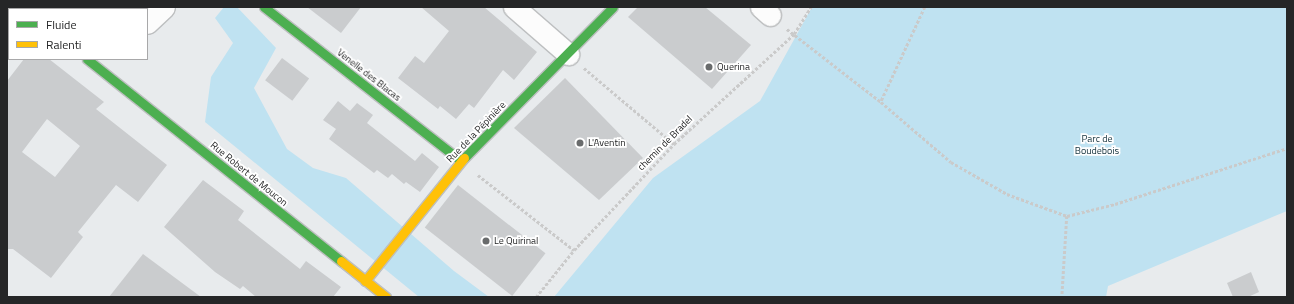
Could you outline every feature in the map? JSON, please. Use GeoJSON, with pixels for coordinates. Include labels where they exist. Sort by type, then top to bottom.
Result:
{"type":"FeatureCollection","features":[{"type":"Feature","properties":{"kind":"street"},"geometry":{"type":"LineString","coordinates":[[148,22],[164,7]]}},
{"type":"Feature","properties":{"kind":"street","name":"Venelle des Blacas"},"geometry":{"type":"LineString","coordinates":[[264,7],[461,161]]}},
{"type":"Feature","properties":{"kind":"street"},"geometry":{"type":"LineString","coordinates":[[514,7],[568,54]]}},
{"type":"Feature","properties":{"kind":"street","name":"Rue de la Pépinière"},"geometry":{"type":"LineString","coordinates":[[364,281],[461,161],[613,7]]}},
{"type":"Feature","properties":{"kind":"street","name":"Rue Robert de Moucon"},"geometry":{"type":"LineString","coordinates":[[98,62],[364,281],[386,297]]}},
{"type":"Feature","properties":{"kind":"path","name":"chemin de Bradel"},"geometry":{"type":"LineString","coordinates":[[536,297],[574,250],[674,144],[794,34],[811,7]]}},
{"type":"Feature","properties":{"kind":"path"},"geometry":{"type":"LineString","coordinates":[[881,102],[925,7]]}},
{"type":"Feature","properties":{"kind":"path"},"geometry":{"type":"LineString","coordinates":[[766,11],[881,102],[951,162],[1007,194],[1067,216],[1115,204],[1287,148]]}},
{"type":"Feature","properties":{"kind":"path"},"geometry":{"type":"LineString","coordinates":[[568,54],[674,144]]}},
{"type":"Feature","properties":{"kind":"path"},"geometry":{"type":"LineString","coordinates":[[461,161],[574,250]]}},
{"type":"Feature","properties":{"kind":"path"},"geometry":{"type":"LineString","coordinates":[[1062,297],[1067,216]]}},
{"type":"Feature","properties":{"kind":"green space"},"geometry":{"type":"Polygon","coordinates":[[[224,7],[237,7],[276,48],[254,88],[287,149],[313,168],[346,178],[454,271],[489,297],[419,297],[205,122],[211,77],[233,43],[215,18],[224,7]]]}},
{"type":"Feature","properties":{"kind":"green space","name":"Parc de Boudebois"},"geometry":{"type":"Polygon","coordinates":[[[812,7],[1287,7],[1287,211],[1108,286],[1106,297],[554,297],[653,178],[760,101],[812,7]]]}},
{"type":"Feature","properties":{"kind":"building"},"geometry":{"type":"Polygon","coordinates":[[[307,7],[361,7],[341,33],[307,7]]]}},
{"type":"Feature","properties":{"kind":"building"},"geometry":{"type":"Polygon","coordinates":[[[421,7],[484,7],[537,52],[514,80],[503,70],[474,108],[469,104],[456,119],[440,106],[438,109],[398,78],[415,56],[424,63],[449,31],[421,7]]]}},
{"type":"Feature","properties":{"kind":"building","name":"Querina"},"geometry":{"type":"Polygon","coordinates":[[[638,7],[705,7],[751,45],[712,89],[628,17],[638,7]]]}},
{"type":"Feature","properties":{"kind":"building"},"geometry":{"type":"Polygon","coordinates":[[[282,58],[309,78],[292,101],[265,80],[282,58]]]}},
{"type":"Feature","properties":{"kind":"building"},"geometry":{"type":"Polygon","coordinates":[[[23,60],[50,60],[104,102],[96,109],[167,165],[138,202],[116,185],[78,232],[83,237],[51,278],[13,249],[7,249],[7,81],[23,60]],[[47,119],[22,152],[55,177],[80,146],[47,119]]]}},
{"type":"Feature","properties":{"kind":"building","name":"L'Aventin"},"geometry":{"type":"Polygon","coordinates":[[[565,78],[643,158],[599,200],[514,128],[565,78]]]}},
{"type":"Feature","properties":{"kind":"building"},"geometry":{"type":"Polygon","coordinates":[[[338,101],[350,111],[357,103],[373,115],[367,123],[415,161],[422,153],[439,167],[420,192],[406,182],[404,184],[392,174],[388,178],[377,170],[374,173],[329,139],[336,129],[323,120],[338,101]]]}},
{"type":"Feature","properties":{"kind":"building"},"geometry":{"type":"Polygon","coordinates":[[[203,180],[244,211],[238,220],[300,269],[306,261],[341,287],[333,297],[256,297],[243,286],[240,289],[215,272],[164,227],[203,180]]]}},
{"type":"Feature","properties":{"kind":"building","name":"Le Quirinal"},"geometry":{"type":"Polygon","coordinates":[[[458,185],[545,253],[512,296],[425,228],[458,185]]]}},
{"type":"Feature","properties":{"kind":"building"},"geometry":{"type":"Polygon","coordinates":[[[143,254],[201,297],[109,297],[143,254]]]}},
{"type":"Feature","properties":{"kind":"building"},"geometry":{"type":"Polygon","coordinates":[[[1251,272],[1259,292],[1248,297],[1233,297],[1227,283],[1251,272]]]}},
{"type":"Feature","properties":{"kind":"traffic: fast"},"geometry":{"type":"LineString","coordinates":[[264,7],[461,161]]}},
{"type":"Feature","properties":{"kind":"traffic: fast"},"geometry":{"type":"LineString","coordinates":[[464,158],[613,7]]}},
{"type":"Feature","properties":{"kind":"traffic: fast"},"geometry":{"type":"LineString","coordinates":[[88,60],[341,261]]}},
{"type":"Feature","properties":{"kind":"traffic: slow"},"geometry":{"type":"LineString","coordinates":[[365,281],[464,158]]}},
{"type":"Feature","properties":{"kind":"traffic: slow"},"geometry":{"type":"LineString","coordinates":[[341,261],[386,297]]}},
{"type":"Feature","properties":{"kind":"place","name":"Querina"},"geometry":{"type":"Point","coordinates":[709,67]}},
{"type":"Feature","properties":{"kind":"place","name":"L'Aventin"},"geometry":{"type":"Point","coordinates":[580,143]}},
{"type":"Feature","properties":{"kind":"place","name":"Le Quirinal"},"geometry":{"type":"Point","coordinates":[486,241]}}]}
